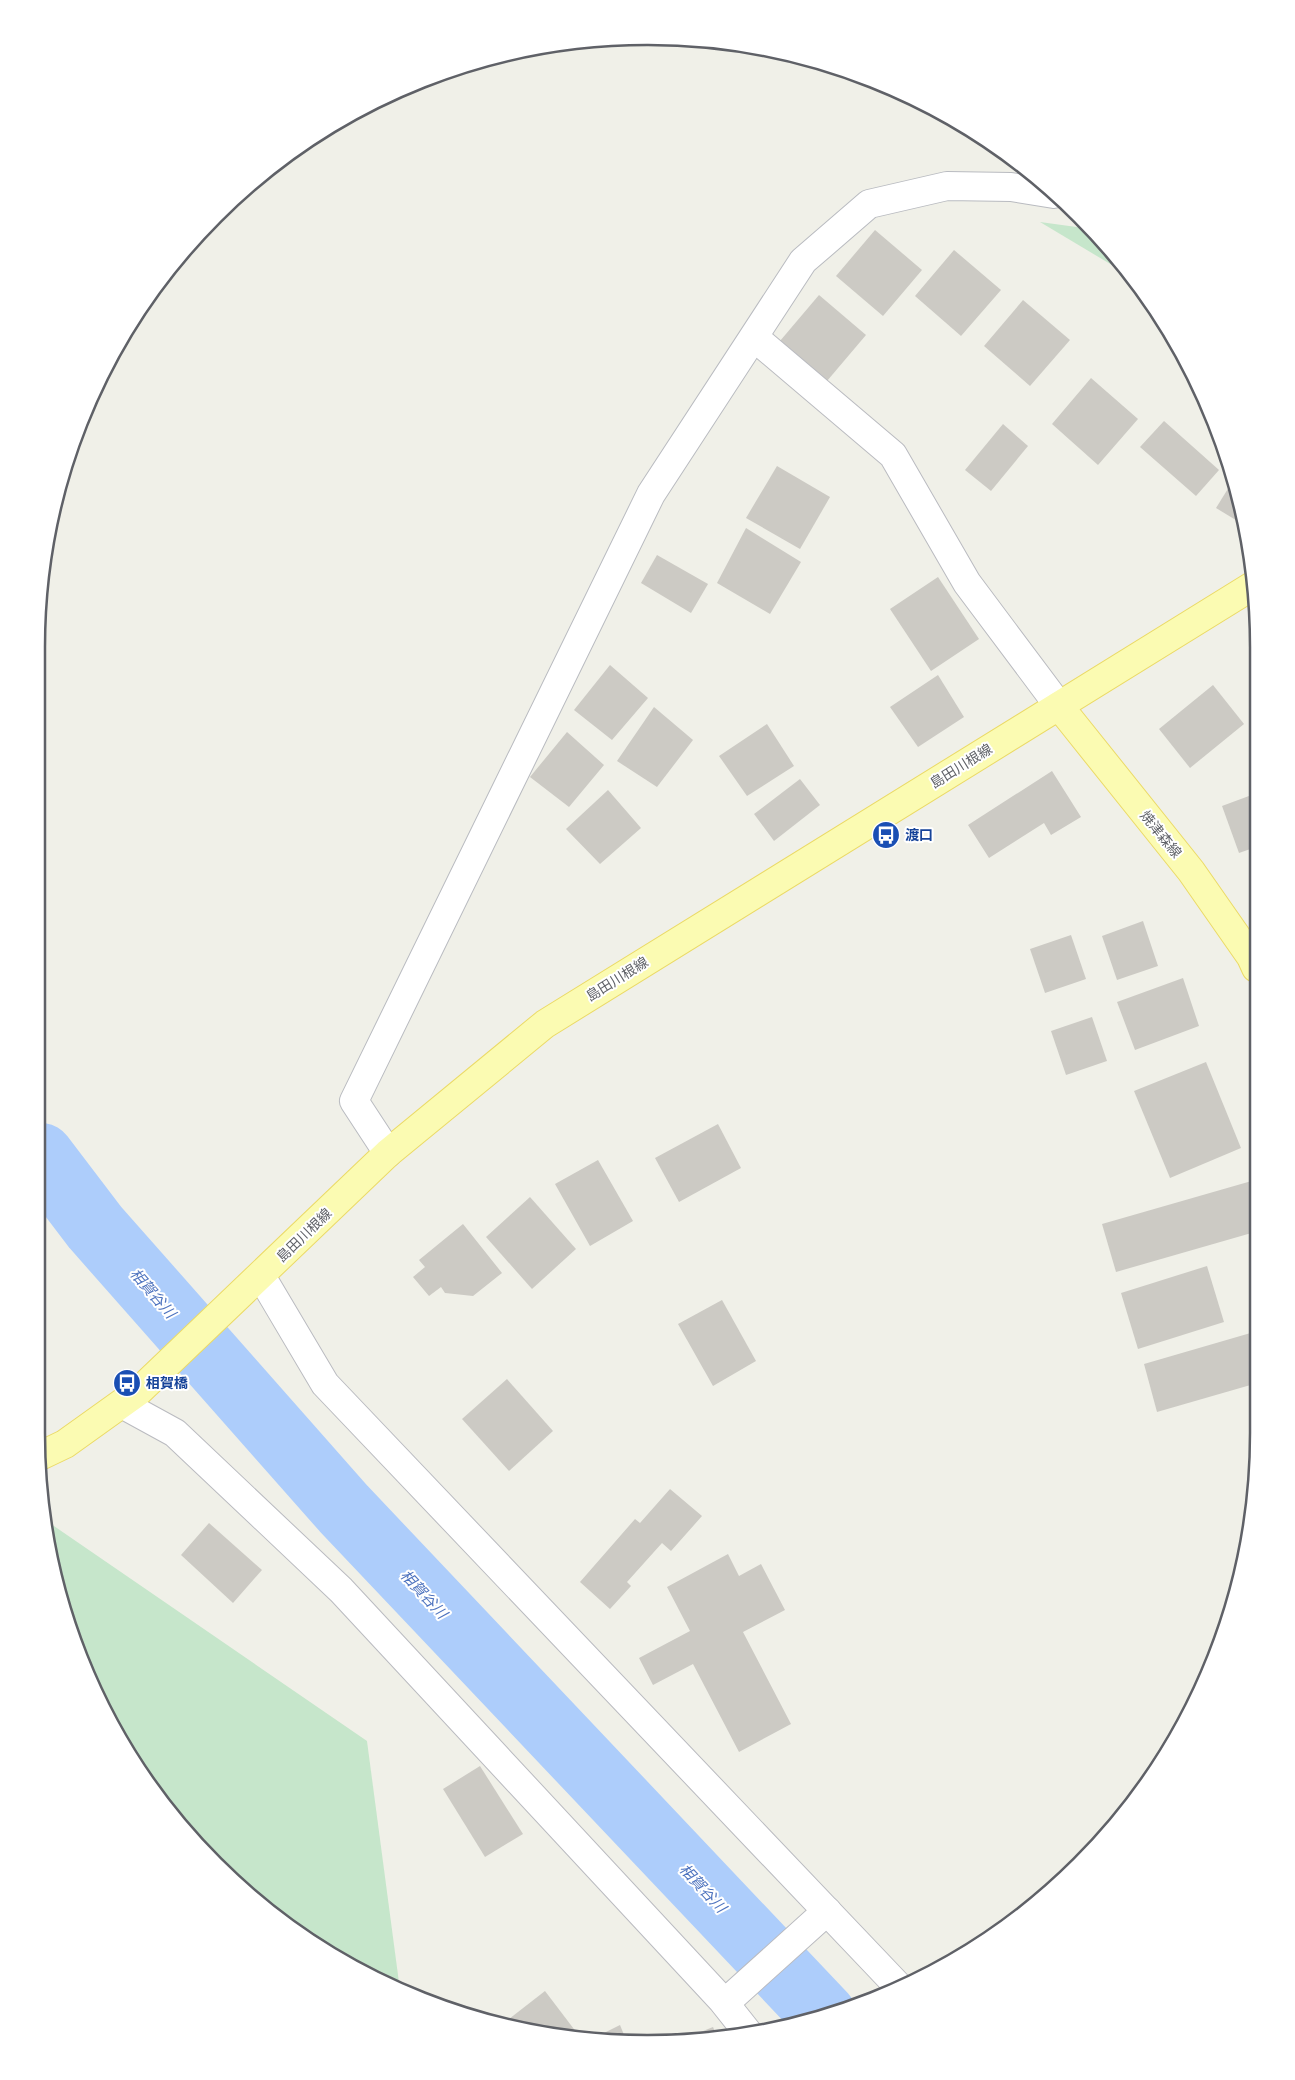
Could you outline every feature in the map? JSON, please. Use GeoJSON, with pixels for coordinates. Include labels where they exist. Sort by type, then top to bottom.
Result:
{"type":"FeatureCollection","features":[{"type":"Feature","properties":{"kind":"main road","name":"島田川根線"},"geometry":{"type":"LineString","coordinates":[[46,1453],[64,1444],[131,1398],[262,1276],[388,1153],[544,1024],[1247,589]]}},
{"type":"Feature","properties":{"kind":"main road","name":"焼津森線"},"geometry":{"type":"LineString","coordinates":[[1059,706],[1191,871],[1250,956]]}},
{"type":"Feature","properties":{"kind":"street"},"geometry":{"type":"LineString","coordinates":[[388,1153],[354,1102],[651,494],[804,261],[869,204],[947,186],[1011,187],[1041,192]]}},
{"type":"Feature","properties":{"kind":"street"},"geometry":{"type":"LineString","coordinates":[[754,338],[893,455],[967,583],[1059,706]]}},
{"type":"Feature","properties":{"kind":"street"},"geometry":{"type":"LineString","coordinates":[[262,1276],[325,1384],[894,1982]]}},
{"type":"Feature","properties":{"kind":"street"},"geometry":{"type":"LineString","coordinates":[[131,1398],[175,1433],[341,1590],[725,2003],[743,2027]]}},
{"type":"Feature","properties":{"kind":"street"},"geometry":{"type":"LineString","coordinates":[[725,2003],[827,1911]]}},
{"type":"Feature","properties":{"kind":"green space"},"geometry":{"type":"Polygon","coordinates":[[[1040,222],[1080,227],[1112,265],[1040,222]]]}},
{"type":"Feature","properties":{"kind":"green space"},"geometry":{"type":"Polygon","coordinates":[[[53,1525],[367,1741],[399,1981],[346,1954],[281,1910],[221,1859],[170,1799],[126,1734],[107,1699],[91,1663],[77,1626],[66,1588],[53,1525]]]}},
{"type":"Feature","properties":{"kind":"building"},"geometry":{"type":"Polygon","coordinates":[[[875,230],[922,270],[883,316],[836,276],[875,230]]]}},
{"type":"Feature","properties":{"kind":"building"},"geometry":{"type":"Polygon","coordinates":[[[954,250],[1001,290],[961,336],[915,296],[954,250]]]}},
{"type":"Feature","properties":{"kind":"building"},"geometry":{"type":"Polygon","coordinates":[[[819,295],[866,335],[827,381],[780,341],[819,295]]]}},
{"type":"Feature","properties":{"kind":"building"},"geometry":{"type":"Polygon","coordinates":[[[1023,300],[1070,340],[1030,386],[984,346],[1023,300]]]}},
{"type":"Feature","properties":{"kind":"building"},"geometry":{"type":"Polygon","coordinates":[[[1091,378],[1138,419],[1098,465],[1052,424],[1091,378]]]}},
{"type":"Feature","properties":{"kind":"building"},"geometry":{"type":"Polygon","coordinates":[[[1164,421],[1219,470],[1196,496],[1140,447],[1164,421]]]}},
{"type":"Feature","properties":{"kind":"building"},"geometry":{"type":"Polygon","coordinates":[[[1003,424],[1028,446],[991,491],[965,470],[1003,424]]]}},
{"type":"Feature","properties":{"kind":"building"},"geometry":{"type":"Polygon","coordinates":[[[777,466],[830,497],[800,549],[746,518],[777,466]]]}},
{"type":"Feature","properties":{"kind":"building"},"geometry":{"type":"Polygon","coordinates":[[[1228,489],[1236,520],[1216,508],[1228,489]]]}},
{"type":"Feature","properties":{"kind":"building"},"geometry":{"type":"Polygon","coordinates":[[[746,528],[801,562],[770,614],[717,583],[746,528]]]}},
{"type":"Feature","properties":{"kind":"building"},"geometry":{"type":"Polygon","coordinates":[[[657,555],[708,584],[691,613],[641,583],[657,555]]]}},
{"type":"Feature","properties":{"kind":"building"},"geometry":{"type":"Polygon","coordinates":[[[938,577],[979,639],[931,671],[890,609],[938,577]]]}},
{"type":"Feature","properties":{"kind":"building"},"geometry":{"type":"Polygon","coordinates":[[[610,665],[648,698],[612,740],[574,710],[610,665]]]}},
{"type":"Feature","properties":{"kind":"building"},"geometry":{"type":"Polygon","coordinates":[[[938,675],[964,717],[918,747],[890,707],[938,675]]]}},
{"type":"Feature","properties":{"kind":"building"},"geometry":{"type":"Polygon","coordinates":[[[1213,685],[1244,724],[1190,768],[1159,729],[1213,685]]]}},
{"type":"Feature","properties":{"kind":"building"},"geometry":{"type":"Polygon","coordinates":[[[654,707],[693,740],[657,787],[617,761],[654,707]]]}},
{"type":"Feature","properties":{"kind":"building"},"geometry":{"type":"Polygon","coordinates":[[[767,724],[794,766],[747,796],[719,756],[767,724]]]}},
{"type":"Feature","properties":{"kind":"building"},"geometry":{"type":"Polygon","coordinates":[[[567,732],[604,765],[569,807],[530,777],[567,732]]]}},
{"type":"Feature","properties":{"kind":"building"},"geometry":{"type":"Polygon","coordinates":[[[1052,771],[1081,817],[1051,835],[1044,823],[989,858],[968,825],[1052,771]]]}},
{"type":"Feature","properties":{"kind":"building"},"geometry":{"type":"Polygon","coordinates":[[[800,779],[820,805],[774,841],[754,814],[800,779]]]}},
{"type":"Feature","properties":{"kind":"building"},"geometry":{"type":"Polygon","coordinates":[[[608,790],[641,828],[600,864],[566,829],[608,790]]]}},
{"type":"Feature","properties":{"kind":"building"},"geometry":{"type":"Polygon","coordinates":[[[1250,796],[1250,849],[1239,853],[1222,806],[1250,796]]]}},
{"type":"Feature","properties":{"kind":"building"},"geometry":{"type":"Polygon","coordinates":[[[1143,921],[1158,966],[1117,980],[1102,936],[1143,921]]]}},
{"type":"Feature","properties":{"kind":"building"},"geometry":{"type":"Polygon","coordinates":[[[1071,935],[1086,979],[1045,993],[1030,949],[1071,935]]]}},
{"type":"Feature","properties":{"kind":"building"},"geometry":{"type":"Polygon","coordinates":[[[1183,978],[1199,1026],[1135,1050],[1117,1002],[1183,978]]]}},
{"type":"Feature","properties":{"kind":"building"},"geometry":{"type":"Polygon","coordinates":[[[1092,1017],[1107,1061],[1066,1075],[1051,1031],[1092,1017]]]}},
{"type":"Feature","properties":{"kind":"building"},"geometry":{"type":"Polygon","coordinates":[[[1206,1062],[1241,1148],[1170,1178],[1134,1091],[1206,1062]]]}},
{"type":"Feature","properties":{"kind":"building"},"geometry":{"type":"Polygon","coordinates":[[[718,1124],[741,1168],[679,1202],[655,1158],[718,1124]]]}},
{"type":"Feature","properties":{"kind":"building"},"geometry":{"type":"Polygon","coordinates":[[[598,1160],[633,1221],[590,1246],[555,1184],[598,1160]]]}},
{"type":"Feature","properties":{"kind":"building"},"geometry":{"type":"Polygon","coordinates":[[[1250,1181],[1250,1233],[1116,1272],[1102,1224],[1250,1181]]]}},
{"type":"Feature","properties":{"kind":"building"},"geometry":{"type":"Polygon","coordinates":[[[530,1197],[576,1249],[532,1289],[486,1237],[530,1197]]]}},
{"type":"Feature","properties":{"kind":"building"},"geometry":{"type":"Polygon","coordinates":[[[463,1224],[502,1273],[473,1296],[445,1293],[441,1287],[429,1296],[413,1277],[425,1267],[419,1260],[463,1224]]]}},
{"type":"Feature","properties":{"kind":"building"},"geometry":{"type":"Polygon","coordinates":[[[1207,1266],[1224,1322],[1138,1349],[1121,1293],[1207,1266]]]}},
{"type":"Feature","properties":{"kind":"building"},"geometry":{"type":"Polygon","coordinates":[[[722,1300],[756,1361],[713,1386],[678,1324],[722,1300]]]}},
{"type":"Feature","properties":{"kind":"building"},"geometry":{"type":"Polygon","coordinates":[[[1250,1333],[1250,1385],[1157,1412],[1144,1364],[1250,1333]]]}},
{"type":"Feature","properties":{"kind":"building"},"geometry":{"type":"Polygon","coordinates":[[[507,1379],[553,1431],[509,1471],[462,1419],[507,1379]]]}},
{"type":"Feature","properties":{"kind":"building"},"geometry":{"type":"Polygon","coordinates":[[[670,1489],[702,1516],[671,1551],[662,1543],[627,1582],[631,1586],[610,1609],[580,1582],[635,1519],[640,1523],[670,1489]]]}},
{"type":"Feature","properties":{"kind":"building"},"geometry":{"type":"Polygon","coordinates":[[[209,1523],[262,1570],[233,1603],[181,1555],[209,1523]]]}},
{"type":"Feature","properties":{"kind":"building"},"geometry":{"type":"Polygon","coordinates":[[[728,1554],[739,1576],[761,1564],[785,1610],[743,1632],[791,1724],[739,1752],[693,1664],[653,1685],[639,1658],[690,1631],[667,1587],[728,1554]]]}},
{"type":"Feature","properties":{"kind":"building"},"geometry":{"type":"Polygon","coordinates":[[[480,1766],[523,1834],[485,1857],[443,1789],[480,1766]]]}},
{"type":"Feature","properties":{"kind":"building"},"geometry":{"type":"Polygon","coordinates":[[[545,1991],[575,2031],[530,2023],[510,2018],[545,1991]]]}},
{"type":"Feature","properties":{"kind":"building"},"geometry":{"type":"Polygon","coordinates":[[[620,2025],[624,2034],[608,2034],[603,2033],[620,2025]]]}},
{"type":"Feature","properties":{"kind":"building"},"geometry":{"type":"Polygon","coordinates":[[[713,2027],[715,2031],[699,2033],[713,2027]]]}},
{"type":"Feature","properties":{"kind":"waterway","name":"相賀谷川"},"geometry":{"type":"LineString","coordinates":[[45,1161],[95,1227],[344,1509],[818,2010]]}},
{"type":"Feature","properties":{"kind":"place","name":"渡口"},"geometry":{"type":"Point","coordinates":[886,835]}},
{"type":"Feature","properties":{"kind":"place","name":"相賀橋"},"geometry":{"type":"Point","coordinates":[127,1383]}}]}
